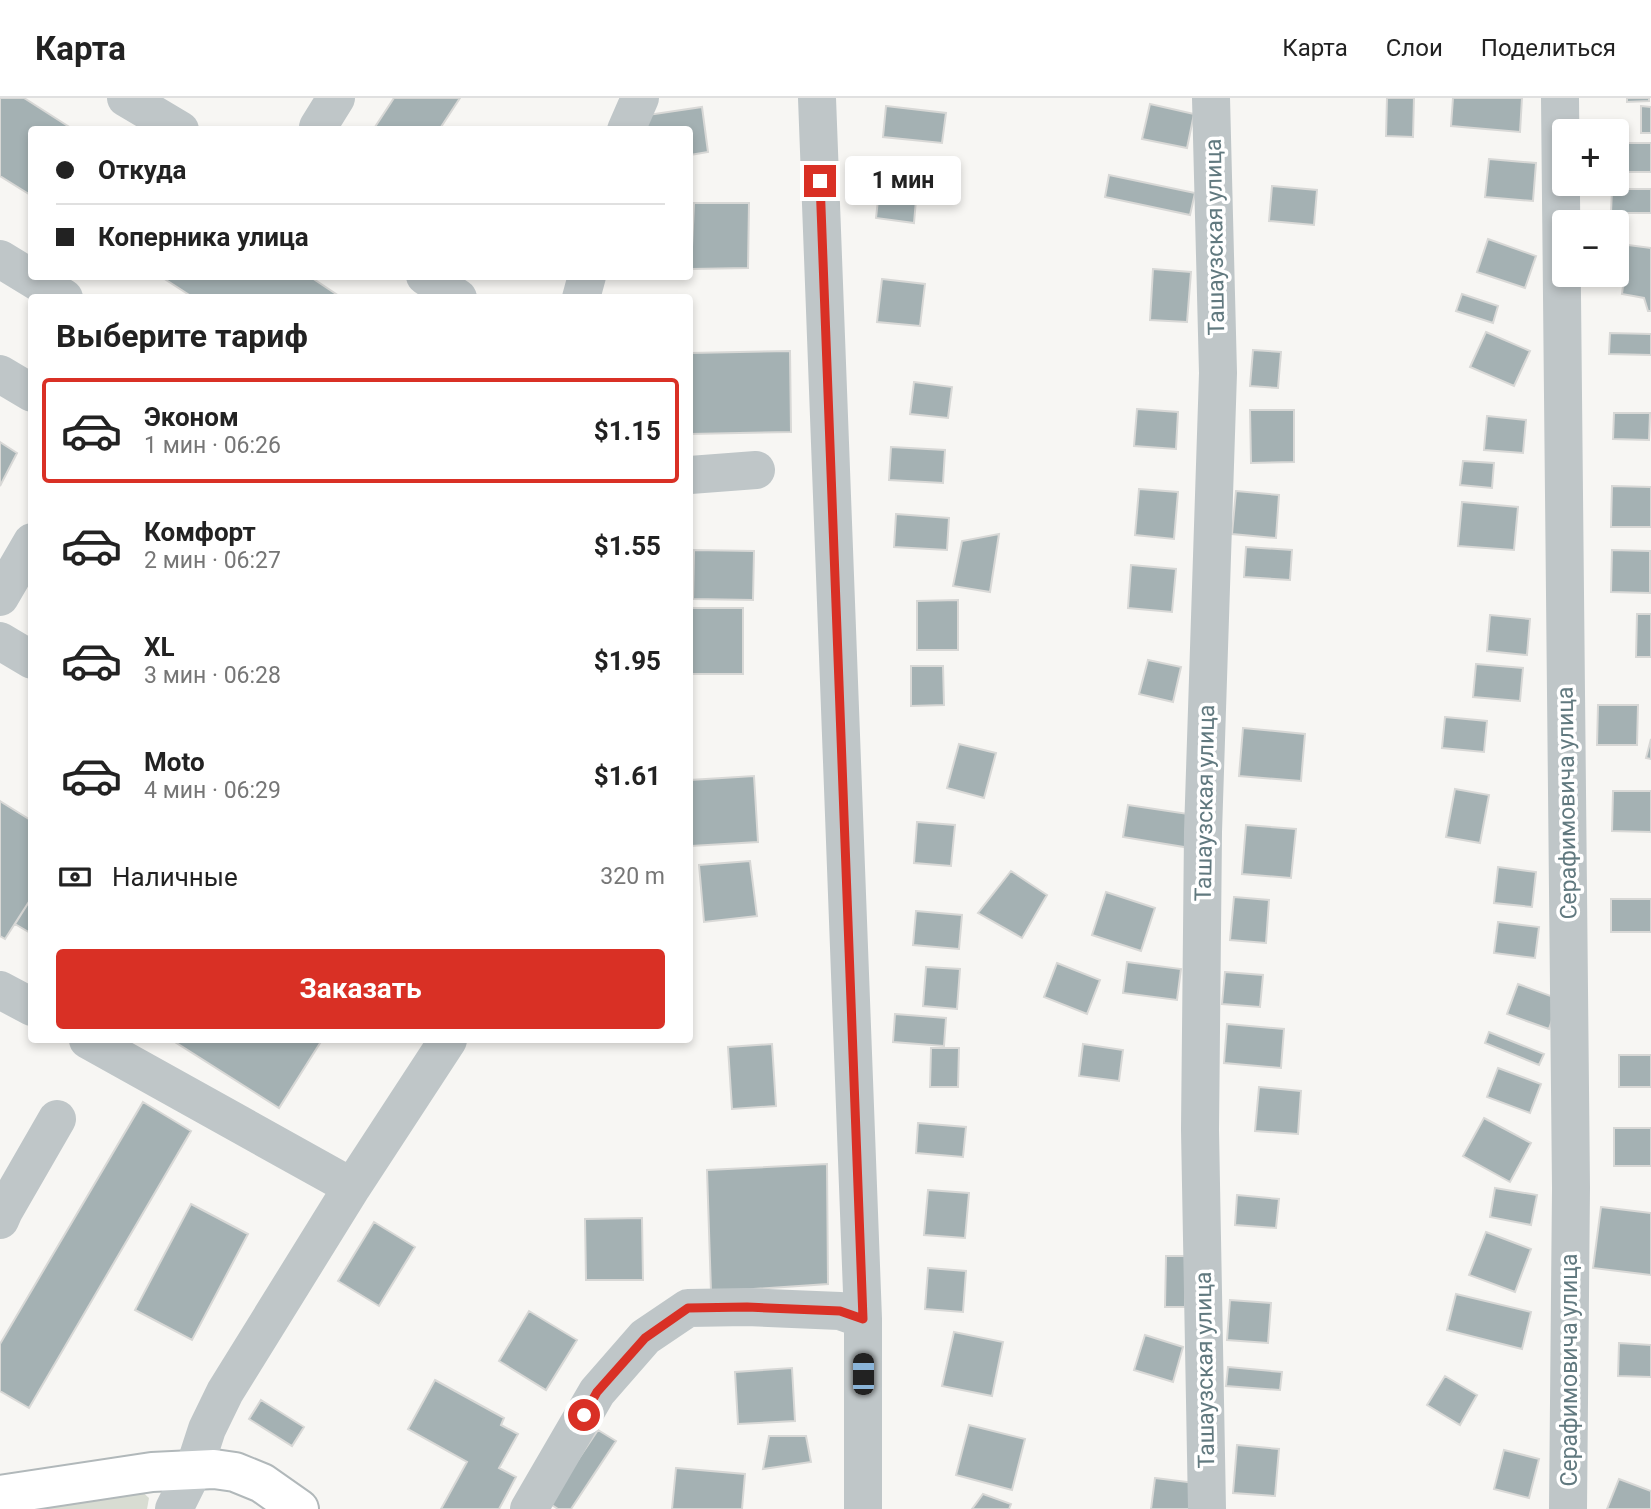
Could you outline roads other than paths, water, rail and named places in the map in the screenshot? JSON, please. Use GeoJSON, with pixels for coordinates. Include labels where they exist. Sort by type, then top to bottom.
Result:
{"type":"FeatureCollection","features":[{"type":"Feature","properties":{"kind":"main road"},"geometry":{"type":"LineString","coordinates":[[0,1495],[152,1472],[214,1469],[235,1472],[262,1483],[299,1509]]}},
{"type":"Feature","properties":{"kind":"street"},"geometry":{"type":"LineString","coordinates":[[127,98],[173,126]]}},
{"type":"Feature","properties":{"kind":"street"},"geometry":{"type":"LineString","coordinates":[[628,126],[640,98]]}},
{"type":"Feature","properties":{"kind":"street"},"geometry":{"type":"LineString","coordinates":[[817,98],[863,1319],[863,1509]]}},
{"type":"Feature","properties":{"kind":"street","name":"Ташаузская улица"},"geometry":{"type":"LineString","coordinates":[[1207,1509],[1200,1130],[1202,846],[1218,373],[1211,98]]}},
{"type":"Feature","properties":{"kind":"street","name":"Серафимовича улица"},"geometry":{"type":"LineString","coordinates":[[1560,98],[1571,1188],[1569,1509]]}},
{"type":"Feature","properties":{"kind":"street"},"geometry":{"type":"LineString","coordinates":[[0,259],[28,276]]}},
{"type":"Feature","properties":{"kind":"street"},"geometry":{"type":"LineString","coordinates":[[34,280],[57,294]]}},
{"type":"Feature","properties":{"kind":"street"},"geometry":{"type":"LineString","coordinates":[[431,280],[452,294]]}},
{"type":"Feature","properties":{"kind":"street"},"geometry":{"type":"LineString","coordinates":[[0,374],[28,391]]}},
{"type":"Feature","properties":{"kind":"street"},"geometry":{"type":"LineString","coordinates":[[693,475],[757,470]]}},
{"type":"Feature","properties":{"kind":"street"},"geometry":{"type":"LineString","coordinates":[[0,597],[28,549]]}},
{"type":"Feature","properties":{"kind":"street"},"geometry":{"type":"LineString","coordinates":[[0,641],[28,658]]}},
{"type":"Feature","properties":{"kind":"street"},"geometry":{"type":"LineString","coordinates":[[0,990],[28,1005]]}},
{"type":"Feature","properties":{"kind":"street"},"geometry":{"type":"LineString","coordinates":[[94,1043],[352,1187]]}},
{"type":"Feature","properties":{"kind":"street"},"geometry":{"type":"LineString","coordinates":[[174,1509],[194,1469],[207,1429],[225,1392],[352,1187],[447,1043]]}},
{"type":"Feature","properties":{"kind":"street"},"geometry":{"type":"LineString","coordinates":[[0,1220],[57,1119]]}},
{"type":"Feature","properties":{"kind":"street"},"geometry":{"type":"LineString","coordinates":[[529,1509],[597,1392],[645,1338],[688,1308],[747,1307],[840,1311],[863,1319]]}}]}
